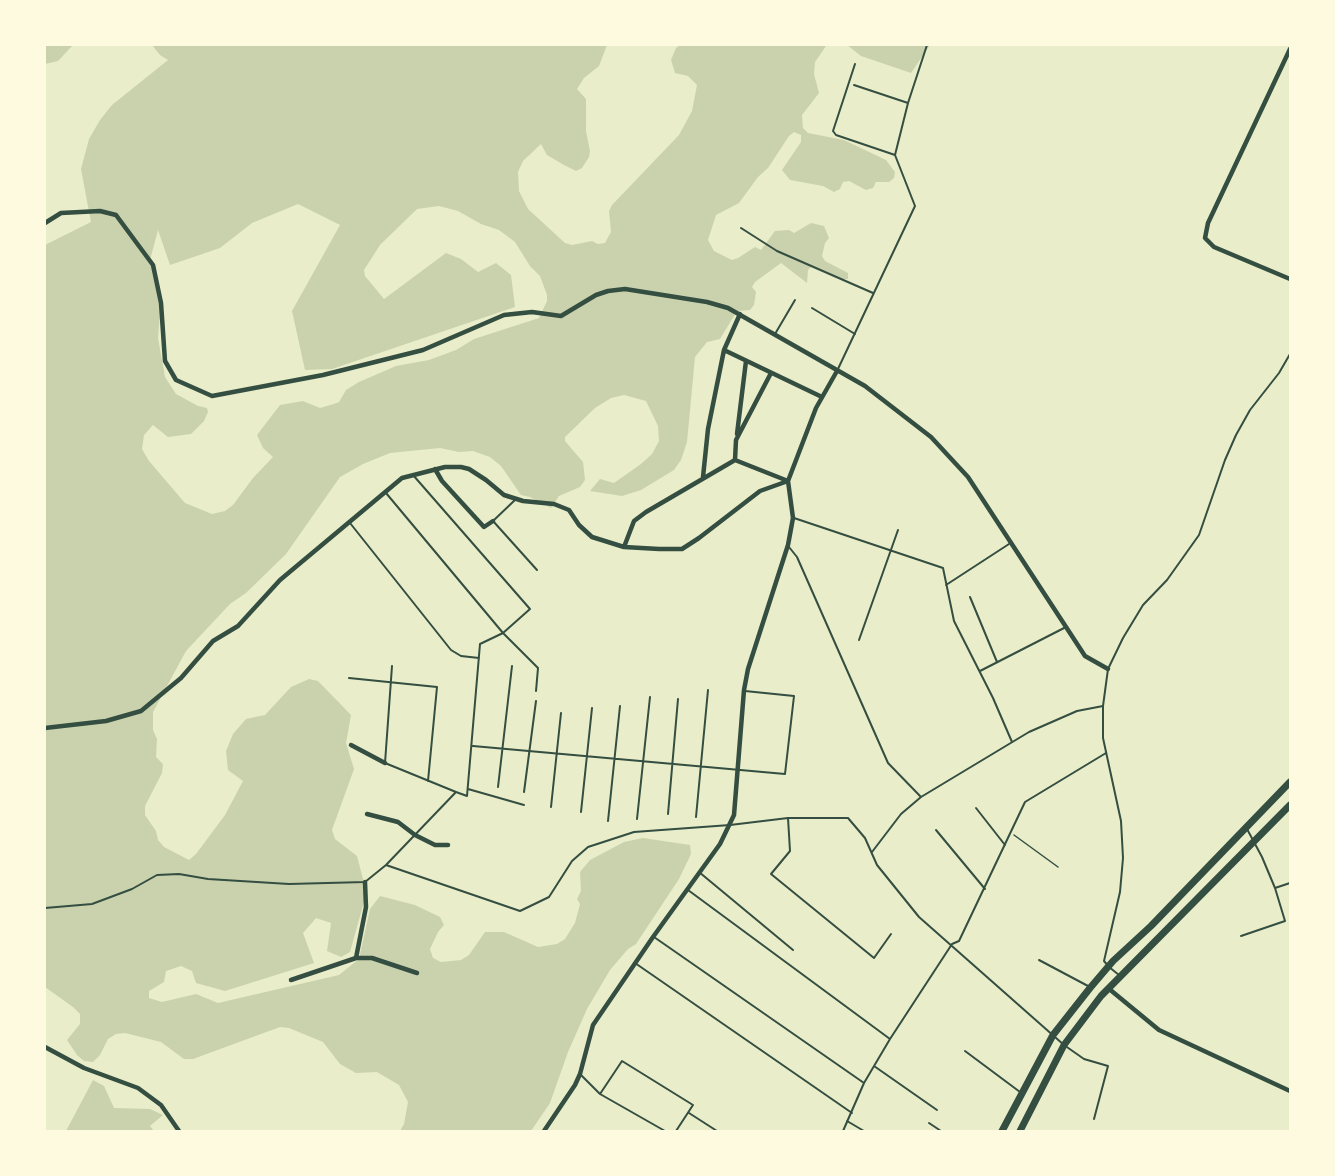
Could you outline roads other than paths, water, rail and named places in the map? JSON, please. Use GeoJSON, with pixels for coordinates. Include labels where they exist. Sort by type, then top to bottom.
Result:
{"type":"FeatureCollection","features":[{"type":"Feature","properties":{"kind":"main road"},"geometry":{"type":"LineString","coordinates":[[1002,1131],[1053,1035],[1090,988],[1290,782]]}},
{"type":"Feature","properties":{"kind":"main road"},"geometry":{"type":"LineString","coordinates":[[1020,1131],[1064,1045],[1108,988],[1290,805]]}},
{"type":"Feature","properties":{"kind":"street"},"geometry":{"type":"LineString","coordinates":[[1290,48],[1208,223],[1205,238],[1214,247],[1290,279]]}},
{"type":"Feature","properties":{"kind":"street"},"geometry":{"type":"LineString","coordinates":[[45,223],[62,213],[100,211],[116,215],[153,265],[160,303],[165,361],[176,380],[212,396],[323,375],[423,350],[504,315],[531,312],[561,316],[596,295],[608,291],[625,289],[669,295],[707,302],[740,314],[865,386],[931,437],[968,477],[1084,656],[1108,669]]}},
{"type":"Feature","properties":{"kind":"street"},"geometry":{"type":"LineString","coordinates":[[703,477],[708,429],[724,350],[740,314]]}},
{"type":"Feature","properties":{"kind":"street"},"geometry":{"type":"LineString","coordinates":[[724,350],[797,383],[822,397]]}},
{"type":"Feature","properties":{"kind":"street"},"geometry":{"type":"LineString","coordinates":[[735,460],[746,361]]}},
{"type":"Feature","properties":{"kind":"street"},"geometry":{"type":"LineString","coordinates":[[544,1131],[563,1105],[580,1074],[593,1025],[720,844],[734,815],[744,690],[748,669],[788,545],[793,518],[788,481],[816,408],[837,371]]}},
{"type":"Feature","properties":{"kind":"street"},"geometry":{"type":"LineString","coordinates":[[736,440],[771,373]]}},
{"type":"Feature","properties":{"kind":"street"},"geometry":{"type":"LineString","coordinates":[[624,546],[634,521],[703,477],[735,460],[788,481]]}},
{"type":"Feature","properties":{"kind":"street"},"geometry":{"type":"LineString","coordinates":[[45,728],[106,720],[141,711],[181,678],[213,641],[238,626],[280,580],[402,478],[445,466],[469,469],[504,495],[516,499],[554,504],[569,510],[579,525],[592,537],[624,546],[682,549],[760,491],[788,481]]}},
{"type":"Feature","properties":{"kind":"street"},"geometry":{"type":"LineString","coordinates":[[435,469],[442,481],[484,526],[493,521]]}},
{"type":"Feature","properties":{"kind":"street"},"geometry":{"type":"LineString","coordinates":[[351,745],[385,763]]}},
{"type":"Feature","properties":{"kind":"street"},"geometry":{"type":"LineString","coordinates":[[367,814],[398,822],[415,835],[435,845],[448,845]]}},
{"type":"Feature","properties":{"kind":"street"},"geometry":{"type":"LineString","coordinates":[[356,958],[366,908],[365,882]]}},
{"type":"Feature","properties":{"kind":"street"},"geometry":{"type":"LineString","coordinates":[[291,980],[356,958],[372,958],[417,973]]}},
{"type":"Feature","properties":{"kind":"street"},"geometry":{"type":"LineString","coordinates":[[1108,988],[1159,1030],[1290,1091]]}},
{"type":"Feature","properties":{"kind":"street"},"geometry":{"type":"LineString","coordinates":[[45,1047],[84,1068],[138,1088],[161,1105],[179,1131]]}},
{"type":"Feature","properties":{"kind":"lane"},"geometry":{"type":"LineString","coordinates":[[837,371],[915,206],[895,155],[908,103],[927,45]]}},
{"type":"Feature","properties":{"kind":"lane"},"geometry":{"type":"LineString","coordinates":[[855,64],[833,131],[836,135],[895,155]]}},
{"type":"Feature","properties":{"kind":"lane"},"geometry":{"type":"LineString","coordinates":[[854,85],[908,103]]}},
{"type":"Feature","properties":{"kind":"lane"},"geometry":{"type":"LineString","coordinates":[[741,228],[777,251],[873,293]]}},
{"type":"Feature","properties":{"kind":"lane"},"geometry":{"type":"LineString","coordinates":[[775,334],[795,300]]}},
{"type":"Feature","properties":{"kind":"lane"},"geometry":{"type":"LineString","coordinates":[[812,308],[855,334]]}},
{"type":"Feature","properties":{"kind":"lane"},"geometry":{"type":"LineString","coordinates":[[1119,975],[1104,961],[1120,892],[1124,858],[1121,820],[1103,738],[1103,706],[1108,669],[1143,605],[1167,580],[1199,535],[1236,435],[1250,410],[1279,373],[1290,354]]}},
{"type":"Feature","properties":{"kind":"lane"},"geometry":{"type":"LineString","coordinates":[[392,666],[385,763],[467,796],[480,644],[503,633],[530,609],[413,475]]}},
{"type":"Feature","properties":{"kind":"lane"},"geometry":{"type":"LineString","coordinates":[[385,493],[503,633],[538,668],[536,691]]}},
{"type":"Feature","properties":{"kind":"lane"},"geometry":{"type":"LineString","coordinates":[[516,499],[493,521],[537,570]]}},
{"type":"Feature","properties":{"kind":"lane"},"geometry":{"type":"LineString","coordinates":[[793,518],[889,552],[943,568],[954,621],[1012,742]]}},
{"type":"Feature","properties":{"kind":"lane"},"geometry":{"type":"LineString","coordinates":[[349,522],[451,650],[461,656],[479,658]]}},
{"type":"Feature","properties":{"kind":"lane"},"geometry":{"type":"LineString","coordinates":[[859,640],[898,530]]}},
{"type":"Feature","properties":{"kind":"lane"},"geometry":{"type":"LineString","coordinates":[[946,585],[1011,543]]}},
{"type":"Feature","properties":{"kind":"lane"},"geometry":{"type":"LineString","coordinates":[[788,545],[797,557],[888,763],[921,796]]}},
{"type":"Feature","properties":{"kind":"lane"},"geometry":{"type":"LineString","coordinates":[[970,597],[997,662]]}},
{"type":"Feature","properties":{"kind":"lane"},"geometry":{"type":"LineString","coordinates":[[980,672],[1066,627]]}},
{"type":"Feature","properties":{"kind":"lane"},"geometry":{"type":"LineString","coordinates":[[498,787],[512,666]]}},
{"type":"Feature","properties":{"kind":"lane"},"geometry":{"type":"LineString","coordinates":[[349,678],[438,687],[428,781]]}},
{"type":"Feature","properties":{"kind":"lane"},"geometry":{"type":"LineString","coordinates":[[696,817],[708,690]]}},
{"type":"Feature","properties":{"kind":"lane"},"geometry":{"type":"LineString","coordinates":[[473,746],[785,774],[794,696],[744,690]]}},
{"type":"Feature","properties":{"kind":"lane"},"geometry":{"type":"LineString","coordinates":[[637,819],[650,697]]}},
{"type":"Feature","properties":{"kind":"lane"},"geometry":{"type":"LineString","coordinates":[[668,814],[678,699]]}},
{"type":"Feature","properties":{"kind":"lane"},"geometry":{"type":"LineString","coordinates":[[525,792],[536,701]]}},
{"type":"Feature","properties":{"kind":"lane"},"geometry":{"type":"LineString","coordinates":[[608,821],[620,706]]}},
{"type":"Feature","properties":{"kind":"lane"},"geometry":{"type":"LineString","coordinates":[[872,852],[901,814],[921,796],[1012,742],[1077,711],[1103,706]]}},
{"type":"Feature","properties":{"kind":"lane"},"geometry":{"type":"LineString","coordinates":[[581,812],[592,708]]}},
{"type":"Feature","properties":{"kind":"lane"},"geometry":{"type":"LineString","coordinates":[[551,807],[561,713]]}},
{"type":"Feature","properties":{"kind":"lane"},"geometry":{"type":"LineString","coordinates":[[843,1131],[864,1083],[890,1039],[952,945],[959,941],[1025,802],[1106,753]]}},
{"type":"Feature","properties":{"kind":"lane"},"geometry":{"type":"LineString","coordinates":[[468,789],[524,805]]}},
{"type":"Feature","properties":{"kind":"lane"},"geometry":{"type":"LineString","coordinates":[[45,908],[92,904],[132,889],[157,875],[179,874],[208,879],[288,884],[365,882],[386,865],[456,792]]}},
{"type":"Feature","properties":{"kind":"lane"},"geometry":{"type":"LineString","coordinates":[[976,808],[1005,845]]}},
{"type":"Feature","properties":{"kind":"lane"},"geometry":{"type":"LineString","coordinates":[[788,818],[790,851],[771,874],[874,958],[891,934]]}},
{"type":"Feature","properties":{"kind":"lane"},"geometry":{"type":"LineString","coordinates":[[386,865],[520,911],[549,897],[572,861],[588,847],[634,832],[788,818],[848,818],[865,838],[877,865],[919,917],[1064,1045],[1084,1059],[1108,1066],[1094,1119]]}},
{"type":"Feature","properties":{"kind":"lane"},"geometry":{"type":"LineString","coordinates":[[1241,936],[1285,921],[1275,888],[1255,841],[1245,827]]}},
{"type":"Feature","properties":{"kind":"lane"},"geometry":{"type":"LineString","coordinates":[[936,830],[985,889]]}},
{"type":"Feature","properties":{"kind":"lane"},"geometry":{"type":"LineString","coordinates":[[699,872],[793,950]]}},
{"type":"Feature","properties":{"kind":"lane"},"geometry":{"type":"LineString","coordinates":[[1275,888],[1290,883]]}},
{"type":"Feature","properties":{"kind":"lane"},"geometry":{"type":"LineString","coordinates":[[688,890],[890,1039]]}},
{"type":"Feature","properties":{"kind":"lane"},"geometry":{"type":"LineString","coordinates":[[653,937],[864,1083]]}},
{"type":"Feature","properties":{"kind":"lane"},"geometry":{"type":"LineString","coordinates":[[1039,960],[1090,988]]}},
{"type":"Feature","properties":{"kind":"lane"},"geometry":{"type":"LineString","coordinates":[[635,963],[852,1113]]}},
{"type":"Feature","properties":{"kind":"lane"},"geometry":{"type":"LineString","coordinates":[[965,1051],[1022,1094]]}},
{"type":"Feature","properties":{"kind":"lane"},"geometry":{"type":"LineString","coordinates":[[600,1094],[622,1061],[693,1105],[676,1131]]}},
{"type":"Feature","properties":{"kind":"lane"},"geometry":{"type":"LineString","coordinates":[[874,1066],[938,1110]]}},
{"type":"Feature","properties":{"kind":"lane"},"geometry":{"type":"LineString","coordinates":[[580,1074],[600,1094],[665,1131]]}},
{"type":"Feature","properties":{"kind":"lane"},"geometry":{"type":"LineString","coordinates":[[689,1113],[717,1131]]}},
{"type":"Feature","properties":{"kind":"lane"},"geometry":{"type":"LineString","coordinates":[[847,1121],[864,1131]]}},
{"type":"Feature","properties":{"kind":"lane"},"geometry":{"type":"LineString","coordinates":[[928,1123],[941,1131]]}}]}
